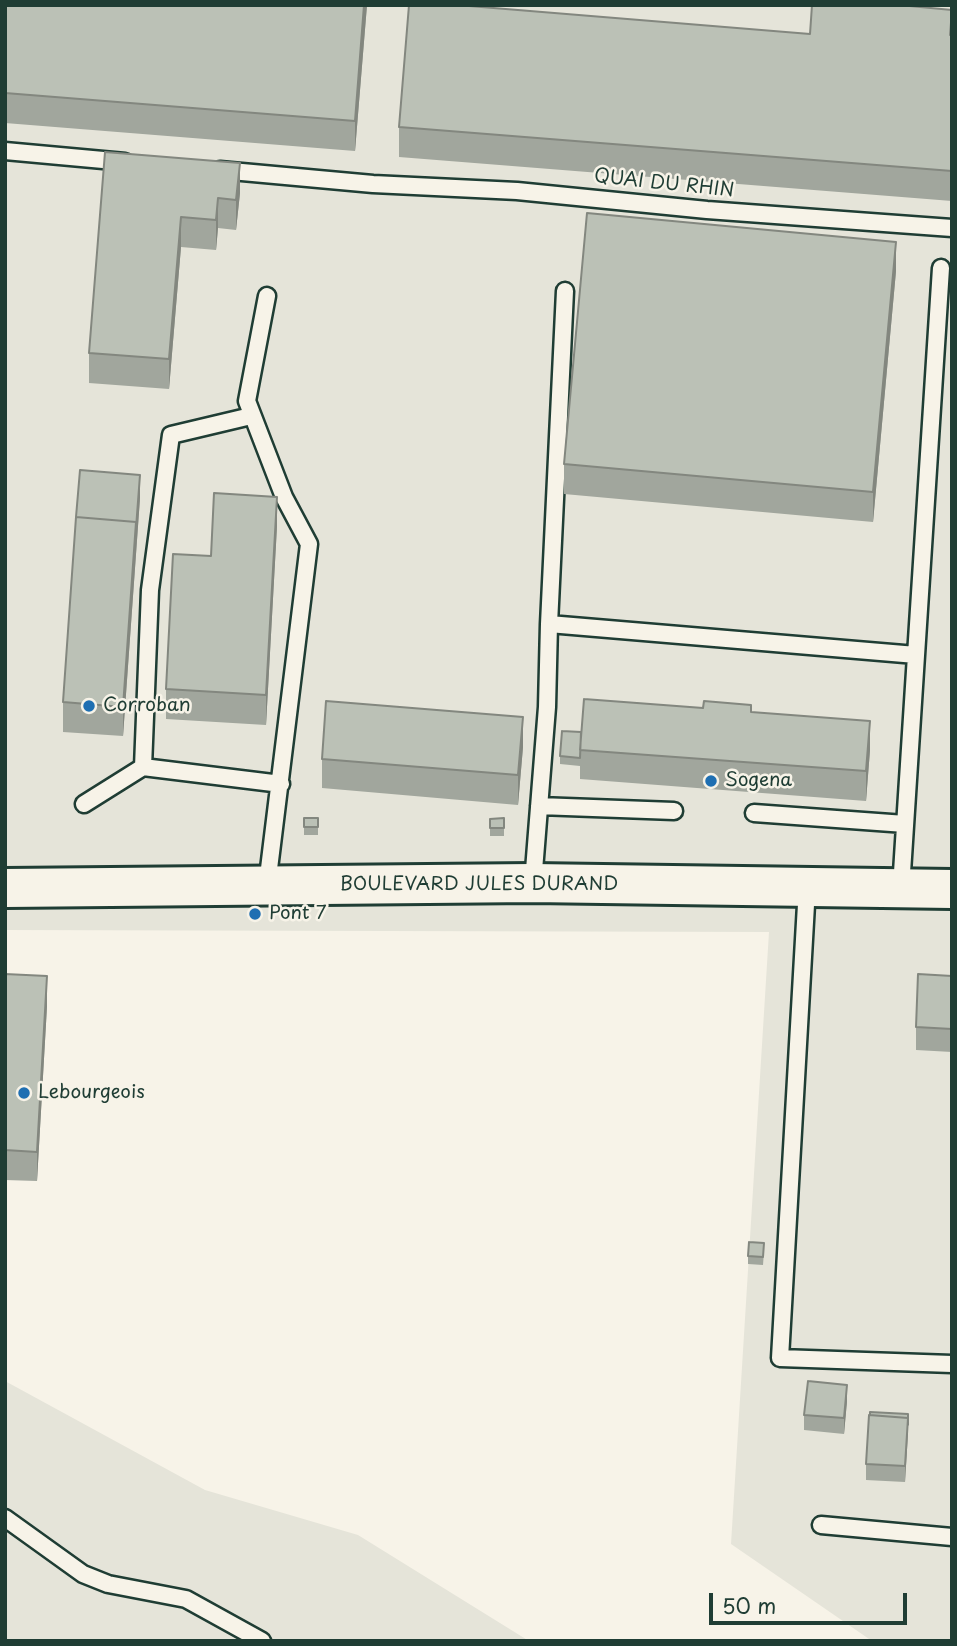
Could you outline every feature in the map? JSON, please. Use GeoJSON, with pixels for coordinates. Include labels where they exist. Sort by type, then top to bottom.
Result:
{"type":"FeatureCollection","features":[{"type":"Feature","properties":{"kind":"main road","name":"BOULEVARD JULES DURAND"},"geometry":{"type":"LineString","coordinates":[[5,888],[533,883],[952,889]]}},
{"type":"Feature","properties":{"kind":"lane"},"geometry":{"type":"LineString","coordinates":[[5,151],[141,163]]}},
{"type":"Feature","properties":{"kind":"lane","name":"QUAI DU RHIN"},"geometry":{"type":"LineString","coordinates":[[209,169],[373,184],[517,191],[707,210],[952,228]]}},
{"type":"Feature","properties":{"kind":"lane"},"geometry":{"type":"LineString","coordinates":[[901,888],[942,268]]}},
{"type":"Feature","properties":{"kind":"lane"},"geometry":{"type":"LineString","coordinates":[[533,883],[547,707],[565,291]]}},
{"type":"Feature","properties":{"kind":"lane"},"geometry":{"type":"LineString","coordinates":[[267,296],[247,401],[284,497],[309,544],[267,886]]}},
{"type":"Feature","properties":{"kind":"lane"},"geometry":{"type":"LineString","coordinates":[[144,767],[150,590],[171,435],[251,416]]}},
{"type":"Feature","properties":{"kind":"lane"},"geometry":{"type":"LineString","coordinates":[[549,624],[916,655]]}},
{"type":"Feature","properties":{"kind":"lane"},"geometry":{"type":"LineString","coordinates":[[84,804],[144,767],[281,784]]}},
{"type":"Feature","properties":{"kind":"lane"},"geometry":{"type":"LineString","coordinates":[[539,806],[674,811]]}},
{"type":"Feature","properties":{"kind":"lane"},"geometry":{"type":"LineString","coordinates":[[754,813],[905,824]]}},
{"type":"Feature","properties":{"kind":"lane"},"geometry":{"type":"LineString","coordinates":[[807,887],[780,1358],[952,1364]]}},
{"type":"Feature","properties":{"kind":"lane"},"geometry":{"type":"LineString","coordinates":[[5,1518],[83,1574],[108,1584],[186,1599],[262,1641]]}},
{"type":"Feature","properties":{"kind":"lane"},"geometry":{"type":"LineString","coordinates":[[821,1525],[952,1537]]}},
{"type":"Feature","properties":{"kind":"shaded area"},"geometry":{"type":"Polygon","coordinates":[[[5,5],[952,5],[952,1641],[872,1641],[731,1544],[769,932],[5,930],[5,5]]]}},
{"type":"Feature","properties":{"kind":"shaded area"},"geometry":{"type":"Polygon","coordinates":[[[5,1381],[205,1490],[358,1535],[529,1641],[5,1641],[5,1381]]]}},
{"type":"Feature","properties":{"kind":"building"},"geometry":{"type":"Polygon","coordinates":[[[5,5],[364,5],[355,121],[5,93],[5,5]]]}},
{"type":"Feature","properties":{"kind":"building"},"geometry":{"type":"Polygon","coordinates":[[[409,5],[457,5],[810,34],[812,5],[899,5],[952,10],[952,171],[399,127],[409,5]]]}},
{"type":"Feature","properties":{"kind":"building"},"geometry":{"type":"Polygon","coordinates":[[[105,152],[240,163],[236,200],[218,198],[216,220],[181,217],[169,359],[89,353],[105,152]]]}},
{"type":"Feature","properties":{"kind":"building"},"geometry":{"type":"Polygon","coordinates":[[[587,213],[896,242],[873,492],[564,464],[587,213]]]}},
{"type":"Feature","properties":{"kind":"building"},"geometry":{"type":"Polygon","coordinates":[[[80,470],[140,475],[136,528],[136,522],[76,517],[80,470]]]}},
{"type":"Feature","properties":{"kind":"building"},"geometry":{"type":"Polygon","coordinates":[[[214,493],[277,497],[266,695],[166,689],[173,554],[211,556],[214,493]]]}},
{"type":"Feature","properties":{"kind":"building"},"geometry":{"type":"Polygon","coordinates":[[[76,517],[136,522],[123,707],[63,702],[76,517]]]}},
{"type":"Feature","properties":{"kind":"building"},"geometry":{"type":"Polygon","coordinates":[[[584,699],[703,708],[704,701],[751,705],[751,712],[870,721],[866,771],[580,750],[584,699]]]}},
{"type":"Feature","properties":{"kind":"building"},"geometry":{"type":"Polygon","coordinates":[[[326,701],[523,717],[518,775],[322,759],[326,701]]]}},
{"type":"Feature","properties":{"kind":"building"},"geometry":{"type":"Polygon","coordinates":[[[562,731],[581,732],[580,758],[560,756],[562,731]]]}},
{"type":"Feature","properties":{"kind":"building"},"geometry":{"type":"Polygon","coordinates":[[[304,818],[318,818],[318,827],[304,827],[304,818]]]}},
{"type":"Feature","properties":{"kind":"building"},"geometry":{"type":"Polygon","coordinates":[[[504,818],[504,828],[490,828],[490,819],[504,818]]]}},
{"type":"Feature","properties":{"kind":"building","name":"Lebourgeois"},"geometry":{"type":"Polygon","coordinates":[[[5,974],[47,976],[37,1152],[5,1150],[5,974]]]}},
{"type":"Feature","properties":{"kind":"building"},"geometry":{"type":"Polygon","coordinates":[[[918,974],[952,976],[952,1029],[916,1027],[918,974]]]}},
{"type":"Feature","properties":{"kind":"building"},"geometry":{"type":"Polygon","coordinates":[[[749,1242],[764,1243],[763,1257],[748,1256],[749,1242]]]}},
{"type":"Feature","properties":{"kind":"building"},"geometry":{"type":"Polygon","coordinates":[[[808,1381],[847,1385],[844,1418],[804,1415],[808,1381]]]}},
{"type":"Feature","properties":{"kind":"building"},"geometry":{"type":"Polygon","coordinates":[[[870,1412],[908,1414],[908,1418],[870,1415],[870,1412]]]}},
{"type":"Feature","properties":{"kind":"building"},"geometry":{"type":"Polygon","coordinates":[[[869,1415],[908,1418],[905,1466],[866,1464],[869,1415]]]}},
{"type":"Feature","properties":{"kind":"place","name":"Corroban"},"geometry":{"type":"Point","coordinates":[89,706]}},
{"type":"Feature","properties":{"kind":"place","name":"Sogena"},"geometry":{"type":"Point","coordinates":[711,781]}},
{"type":"Feature","properties":{"kind":"place","name":"Pont 7"},"geometry":{"type":"Point","coordinates":[255,914]}},
{"type":"Feature","properties":{"kind":"place","name":"Lebourgeois"},"geometry":{"type":"Point","coordinates":[24,1093]}}]}
